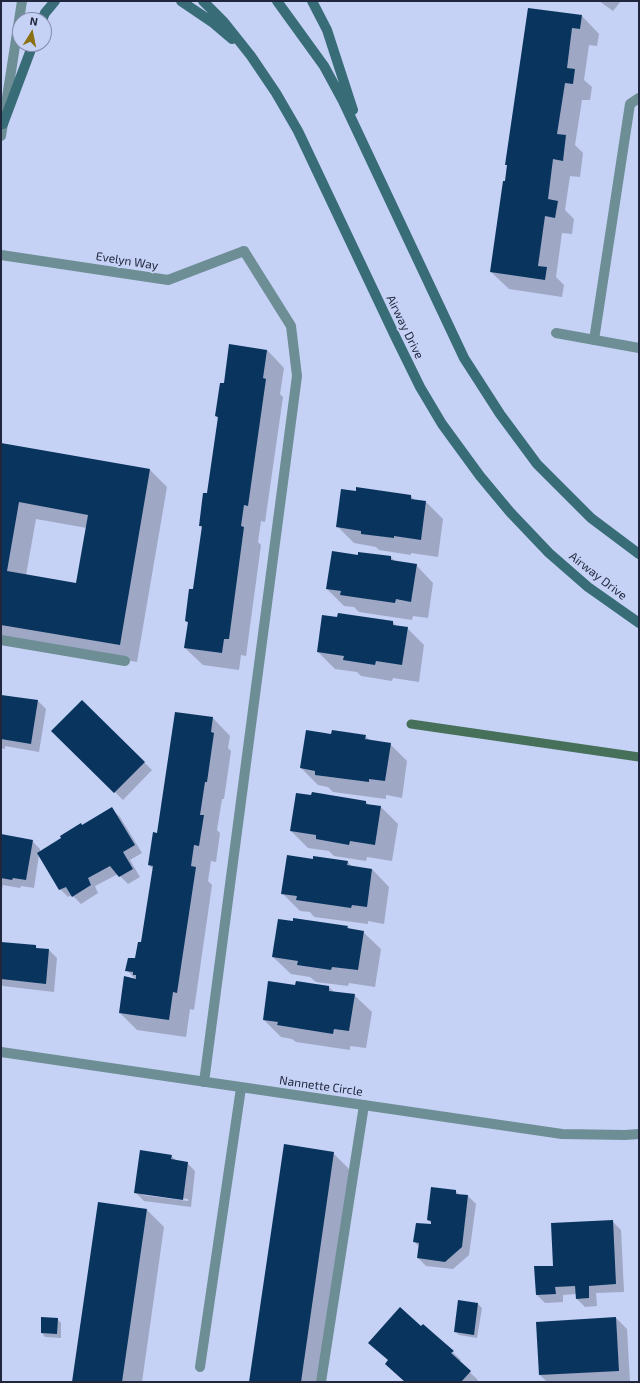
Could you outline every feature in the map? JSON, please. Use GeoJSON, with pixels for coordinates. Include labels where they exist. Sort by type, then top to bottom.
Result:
{"type":"FeatureCollection","features":[{"type":"Feature","properties":{"kind":"main road"},"geometry":{"type":"LineString","coordinates":[[46,12],[55,1]]}},
{"type":"Feature","properties":{"kind":"main road"},"geometry":{"type":"LineString","coordinates":[[181,1],[212,22],[252,56]]}},
{"type":"Feature","properties":{"kind":"main road","name":"Airway Drive"},"geometry":{"type":"LineString","coordinates":[[202,1],[224,22],[252,56],[298,131],[420,387],[442,424],[480,476],[510,512],[549,553],[588,587],[639,623]]}},
{"type":"Feature","properties":{"kind":"main road"},"geometry":{"type":"LineString","coordinates":[[277,1],[324,66],[343,101],[464,358],[500,414],[537,464],[591,518],[639,554]]}},
{"type":"Feature","properties":{"kind":"main road"},"geometry":{"type":"LineString","coordinates":[[312,1],[327,30],[366,149]]}},
{"type":"Feature","properties":{"kind":"main road"},"geometry":{"type":"LineString","coordinates":[[3,124],[30,52]]}},
{"type":"Feature","properties":{"kind":"street"},"geometry":{"type":"LineString","coordinates":[[1,136],[22,1]]}},
{"type":"Feature","properties":{"kind":"street"},"geometry":{"type":"LineString","coordinates":[[594,340],[630,104],[639,98]]}},
{"type":"Feature","properties":{"kind":"street","name":"Evelyn Way"},"geometry":{"type":"LineString","coordinates":[[1,255],[168,280],[244,251],[291,326],[297,376],[204,1082]]}},
{"type":"Feature","properties":{"kind":"street"},"geometry":{"type":"LineString","coordinates":[[556,333],[639,348]]}},
{"type":"Feature","properties":{"kind":"street"},"geometry":{"type":"LineString","coordinates":[[1,640],[125,661]]}},
{"type":"Feature","properties":{"kind":"street","name":"Nannette Circle"},"geometry":{"type":"LineString","coordinates":[[1,1052],[562,1134],[639,1134]]}},
{"type":"Feature","properties":{"kind":"street"},"geometry":{"type":"LineString","coordinates":[[200,1367],[241,1088]]}},
{"type":"Feature","properties":{"kind":"street"},"geometry":{"type":"LineString","coordinates":[[321,1382],[364,1105]]}},
{"type":"Feature","properties":{"kind":"building"},"geometry":{"type":"Polygon","coordinates":[[[528,8],[582,15],[580,29],[572,28],[567,68],[575,69],[573,84],[565,83],[557,134],[566,135],[563,161],[553,159],[548,199],[558,201],[555,218],[545,216],[538,266],[547,267],[545,280],[490,272],[503,181],[505,181],[507,165],[505,165],[528,8]]]}},
{"type":"Feature","properties":{"kind":"building"},"geometry":{"type":"Polygon","coordinates":[[[229,344],[267,350],[263,378],[266,379],[248,506],[244,505],[241,526],[244,527],[229,639],[224,639],[222,653],[184,648],[188,622],[185,621],[189,589],[193,589],[202,526],[199,526],[203,493],[207,493],[218,417],[215,416],[220,383],[224,383],[229,344]]]}},
{"type":"Feature","properties":{"kind":"building"},"geometry":{"type":"Polygon","coordinates":[[[1,443],[150,469],[120,645],[1,625],[1,443]],[[19,502],[7,571],[76,583],[88,515],[19,502]]]}},
{"type":"Feature","properties":{"kind":"building"},"geometry":{"type":"Polygon","coordinates":[[[356,487],[411,495],[411,499],[426,501],[421,540],[394,536],[394,538],[361,534],[361,531],[336,527],[341,489],[356,491],[356,487]]]}},
{"type":"Feature","properties":{"kind":"building"},"geometry":{"type":"Polygon","coordinates":[[[332,551],[358,555],[358,552],[391,556],[391,560],[417,564],[411,602],[396,599],[395,603],[340,595],[341,591],[326,589],[332,551]]]}},
{"type":"Feature","properties":{"kind":"building"},"geometry":{"type":"Polygon","coordinates":[[[338,613],[393,621],[393,625],[408,627],[402,665],[376,661],[375,665],[343,660],[344,656],[317,652],[322,615],[337,617],[338,613]]]}},
{"type":"Feature","properties":{"kind":"building"},"geometry":{"type":"Polygon","coordinates":[[[1,695],[38,700],[31,744],[1,739],[1,695]]]}},
{"type":"Feature","properties":{"kind":"building"},"geometry":{"type":"Polygon","coordinates":[[[82,700],[145,762],[114,793],[51,731],[82,700]]]}},
{"type":"Feature","properties":{"kind":"building"},"geometry":{"type":"Polygon","coordinates":[[[175,712],[213,717],[211,732],[214,733],[207,782],[205,782],[200,815],[204,815],[199,846],[194,845],[191,866],[196,867],[177,993],[173,992],[169,1020],[119,1013],[124,976],[136,979],[136,975],[133,975],[133,972],[125,971],[128,958],[135,958],[138,942],[141,942],[153,866],[148,865],[153,832],[157,833],[175,712]]]}},
{"type":"Feature","properties":{"kind":"building"},"geometry":{"type":"Polygon","coordinates":[[[306,730],[331,734],[332,730],[366,735],[365,739],[391,743],[385,781],[369,779],[369,782],[315,775],[315,771],[300,768],[306,730]]]}},
{"type":"Feature","properties":{"kind":"building"},"geometry":{"type":"Polygon","coordinates":[[[312,792],[366,801],[366,804],[381,806],[375,845],[350,841],[349,845],[316,839],[316,835],[290,831],[296,793],[311,795],[312,792]]]}},
{"type":"Feature","properties":{"kind":"building"},"geometry":{"type":"Polygon","coordinates":[[[112,807],[135,845],[123,852],[133,869],[119,877],[110,866],[88,878],[91,885],[72,897],[66,887],[59,890],[37,853],[81,823],[82,825],[112,807]]]}},
{"type":"Feature","properties":{"kind":"building"},"geometry":{"type":"Polygon","coordinates":[[[1,834],[33,840],[26,880],[1,878],[1,834]]]}},
{"type":"Feature","properties":{"kind":"building"},"geometry":{"type":"Polygon","coordinates":[[[287,855],[313,859],[313,856],[348,861],[347,865],[372,869],[367,907],[352,905],[351,908],[296,900],[297,896],[281,894],[287,855]]]}},
{"type":"Feature","properties":{"kind":"building"},"geometry":{"type":"Polygon","coordinates":[[[293,918],[348,926],[347,928],[364,931],[358,970],[332,967],[331,970],[297,965],[298,961],[272,957],[278,919],[293,921],[293,918]]]}},
{"type":"Feature","properties":{"kind":"building"},"geometry":{"type":"Polygon","coordinates":[[[1,942],[36,945],[36,948],[49,949],[46,984],[1,979],[1,942]]]}},
{"type":"Feature","properties":{"kind":"building"},"geometry":{"type":"Polygon","coordinates":[[[268,981],[295,985],[296,981],[329,986],[329,991],[355,994],[349,1031],[334,1029],[333,1034],[277,1025],[278,1022],[263,1020],[268,981]]]}},
{"type":"Feature","properties":{"kind":"building"},"geometry":{"type":"Polygon","coordinates":[[[284,1144],[334,1152],[301,1382],[249,1382],[284,1144]]]}},
{"type":"Feature","properties":{"kind":"building"},"geometry":{"type":"Polygon","coordinates":[[[140,1150],[172,1155],[171,1159],[188,1162],[183,1200],[134,1193],[140,1150]]]}},
{"type":"Feature","properties":{"kind":"building"},"geometry":{"type":"Polygon","coordinates":[[[431,1187],[456,1190],[456,1194],[468,1195],[462,1247],[445,1262],[417,1258],[419,1243],[413,1242],[416,1223],[431,1224],[431,1221],[427,1220],[431,1187]]]}},
{"type":"Feature","properties":{"kind":"building"},"geometry":{"type":"Polygon","coordinates":[[[98,1202],[147,1209],[122,1382],[72,1382],[98,1202]]]}},
{"type":"Feature","properties":{"kind":"building"},"geometry":{"type":"Polygon","coordinates":[[[613,1220],[616,1284],[589,1286],[589,1298],[576,1299],[575,1286],[555,1287],[556,1294],[536,1295],[534,1266],[553,1266],[551,1223],[613,1220]]]}},
{"type":"Feature","properties":{"kind":"building"},"geometry":{"type":"Polygon","coordinates":[[[458,1300],[478,1303],[474,1335],[454,1332],[458,1300]]]}},
{"type":"Feature","properties":{"kind":"building"},"geometry":{"type":"Polygon","coordinates":[[[400,1307],[421,1326],[423,1324],[454,1351],[451,1353],[471,1371],[461,1382],[405,1382],[385,1364],[388,1360],[368,1343],[400,1307]]]}},
{"type":"Feature","properties":{"kind":"building"},"geometry":{"type":"Polygon","coordinates":[[[41,1317],[58,1318],[57,1334],[41,1333],[41,1317]]]}},
{"type":"Feature","properties":{"kind":"building"},"geometry":{"type":"Polygon","coordinates":[[[616,1317],[619,1371],[539,1375],[536,1322],[616,1317]]]}},
{"type":"Feature","properties":{"kind":"waterway"},"geometry":{"type":"LineString","coordinates":[[411,724],[639,757]]}}]}
